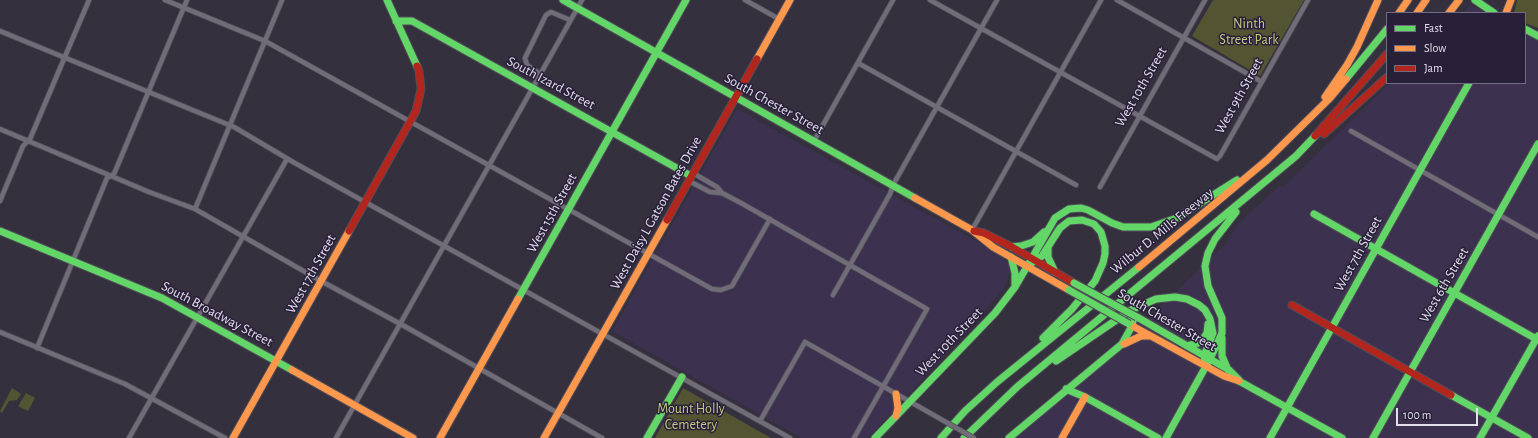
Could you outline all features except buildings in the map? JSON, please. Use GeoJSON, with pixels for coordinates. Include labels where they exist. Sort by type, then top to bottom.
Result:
{"type":"FeatureCollection","features":[{"type":"Feature","properties":{"kind":"main road","name":"West 17th Street"},"geometry":{"type":"LineString","coordinates":[[233,438],[411,122],[419,101],[420,81],[416,63],[386,0]]}},
{"type":"Feature","properties":{"kind":"main road","name":"South Chester Street"},"geometry":{"type":"LineString","coordinates":[[563,0],[972,230],[993,247],[1069,290],[1187,346],[1207,360],[1224,376],[1241,381]]}},
{"type":"Feature","properties":{"kind":"main road","name":"West 15th Street"},"geometry":{"type":"LineString","coordinates":[[440,438],[686,0]]}},
{"type":"Feature","properties":{"kind":"main road","name":"West Daisy L Gatson Bates Drive"},"geometry":{"type":"LineString","coordinates":[[544,438],[790,0]]}},
{"type":"Feature","properties":{"kind":"main road"},"geometry":{"type":"LineString","coordinates":[[1309,119],[1350,59],[1378,0]]}},
{"type":"Feature","properties":{"kind":"main road"},"geometry":{"type":"LineString","coordinates":[[1400,12],[1408,0]]}},
{"type":"Feature","properties":{"kind":"main road"},"geometry":{"type":"LineString","coordinates":[[1418,12],[1426,0]]}},
{"type":"Feature","properties":{"kind":"main road"},"geometry":{"type":"LineString","coordinates":[[1450,12],[1459,0]]}},
{"type":"Feature","properties":{"kind":"main road"},"geometry":{"type":"LineString","coordinates":[[1475,0],[1493,12]]}},
{"type":"Feature","properties":{"kind":"main road"},"geometry":{"type":"LineString","coordinates":[[1506,12],[1511,0]]}},
{"type":"Feature","properties":{"kind":"main road","name":"South Izard Street"},"geometry":{"type":"LineString","coordinates":[[396,21],[412,21],[612,131],[691,177]]}},
{"type":"Feature","properties":{"kind":"main road","name":"Wilbur D. Mills Freeway"},"geometry":{"type":"LineString","coordinates":[[941,438],[965,411],[997,382],[1126,278],[1267,160],[1309,119],[1358,66],[1386,30]]}},
{"type":"Feature","properties":{"kind":"main road"},"geometry":{"type":"LineString","coordinates":[[1526,30],[1538,36]]}},
{"type":"Feature","properties":{"kind":"main road","name":"Wilbur D. Mills Freeway"},"geometry":{"type":"LineString","coordinates":[[964,438],[1017,387],[1296,156],[1330,120],[1386,55]]}},
{"type":"Feature","properties":{"kind":"main road"},"geometry":{"type":"LineString","coordinates":[[1296,156],[1339,121],[1386,78]]}},
{"type":"Feature","properties":{"kind":"main road","name":"West 7th Street"},"geometry":{"type":"LineString","coordinates":[[1270,438],[1468,84]]}},
{"type":"Feature","properties":{"kind":"main road","name":"West 6th Street"},"geometry":{"type":"LineString","coordinates":[[1373,438],[1538,144]]}},
{"type":"Feature","properties":{"kind":"main road"},"geometry":{"type":"LineString","coordinates":[[1012,247],[1033,242],[1060,214],[1074,208],[1088,210],[1112,223],[1123,227],[1142,228],[1161,224],[1177,218],[1267,160]]}},
{"type":"Feature","properties":{"kind":"main road"},"geometry":{"type":"LineString","coordinates":[[1228,370],[1222,356],[1222,318],[1209,290],[1206,281],[1205,269],[1210,248],[1219,233],[1252,193]]}},
{"type":"Feature","properties":{"kind":"main road"},"geometry":{"type":"LineString","coordinates":[[1314,214],[1455,294],[1538,338],[1480,438]]}},
{"type":"Feature","properties":{"kind":"main road"},"geometry":{"type":"LineString","coordinates":[[997,382],[1082,298],[1099,273],[1103,263],[1105,249],[1099,229],[1091,223],[1079,219],[1072,220],[1064,224],[1056,233],[1048,248],[1027,266]]}},
{"type":"Feature","properties":{"kind":"main road"},"geometry":{"type":"LineString","coordinates":[[1034,259],[1050,225]]}},
{"type":"Feature","properties":{"kind":"main road","name":"South Chester Street"},"geometry":{"type":"LineString","coordinates":[[972,230],[984,233],[1034,259],[1132,320],[1150,336],[1228,370],[1241,381],[1342,438]]}},
{"type":"Feature","properties":{"kind":"main road","name":"South Broadway Street"},"geometry":{"type":"LineString","coordinates":[[0,231],[162,298],[413,438]]}},
{"type":"Feature","properties":{"kind":"main road"},"geometry":{"type":"LineString","coordinates":[[1048,248],[1048,257],[1055,272]]}},
{"type":"Feature","properties":{"kind":"main road"},"geometry":{"type":"LineString","coordinates":[[1011,257],[1015,273],[1015,287]]}},
{"type":"Feature","properties":{"kind":"main road","name":"West 10th Street"},"geometry":{"type":"LineString","coordinates":[[876,438],[995,313],[1015,287],[1027,266]]}},
{"type":"Feature","properties":{"kind":"main road"},"geometry":{"type":"LineString","coordinates":[[1017,387],[1131,310],[1150,301],[1168,297],[1182,298],[1199,305],[1207,314],[1213,333],[1207,360]]}},
{"type":"Feature","properties":{"kind":"main road"},"geometry":{"type":"LineString","coordinates":[[1292,305],[1528,438]]}},
{"type":"Feature","properties":{"kind":"main road"},"geometry":{"type":"LineString","coordinates":[[1187,346],[1198,343],[1207,333],[1207,314]]}},
{"type":"Feature","properties":{"kind":"main road"},"geometry":{"type":"LineString","coordinates":[[1010,438],[1066,389],[1122,344],[1126,339],[1132,320]]}},
{"type":"Feature","properties":{"kind":"main road"},"geometry":{"type":"LineString","coordinates":[[1166,438],[1222,333]]}},
{"type":"Feature","properties":{"kind":"main road"},"geometry":{"type":"LineString","coordinates":[[1122,344],[1141,336],[1150,336]]}},
{"type":"Feature","properties":{"kind":"main road"},"geometry":{"type":"LineString","coordinates":[[647,438],[682,377]]}},
{"type":"Feature","properties":{"kind":"main road"},"geometry":{"type":"LineString","coordinates":[[1077,380],[1079,390],[1085,397]]}},
{"type":"Feature","properties":{"kind":"main road"},"geometry":{"type":"LineString","coordinates":[[1066,389],[1085,397],[1158,438]]}},
{"type":"Feature","properties":{"kind":"main road"},"geometry":{"type":"LineString","coordinates":[[896,394],[898,408],[896,416]]}},
{"type":"Feature","properties":{"kind":"main road"},"geometry":{"type":"LineString","coordinates":[[1062,438],[1085,397]]}},
{"type":"Feature","properties":{"kind":"street"},"geometry":{"type":"LineString","coordinates":[[0,201],[23,146],[30,139],[89,0]]}},
{"type":"Feature","properties":{"kind":"street"},"geometry":{"type":"LineString","coordinates":[[165,0],[265,41],[708,287],[721,290],[729,288],[734,283],[770,219]]}},
{"type":"Feature","properties":{"kind":"street"},"geometry":{"type":"LineString","coordinates":[[37,348],[107,178],[114,174],[187,0]]}},
{"type":"Feature","properties":{"kind":"street"},"geometry":{"type":"LineString","coordinates":[[195,209],[282,0]]}},
{"type":"Feature","properties":{"kind":"street"},"geometry":{"type":"LineString","coordinates":[[336,438],[582,0]]}},
{"type":"Feature","properties":{"kind":"street"},"geometry":{"type":"LineString","coordinates":[[745,0],[779,19]]}},
{"type":"Feature","properties":{"kind":"street"},"geometry":{"type":"LineString","coordinates":[[814,141],[894,0]]}},
{"type":"Feature","properties":{"kind":"street"},"geometry":{"type":"LineString","coordinates":[[930,0],[1139,117]]}},
{"type":"Feature","properties":{"kind":"street"},"geometry":{"type":"LineString","coordinates":[[833,295],[890,194],[892,185],[997,0]]}},
{"type":"Feature","properties":{"kind":"street"},"geometry":{"type":"LineString","coordinates":[[972,230],[1101,0]]}},
{"type":"Feature","properties":{"kind":"street"},"geometry":{"type":"LineString","coordinates":[[1117,0],[1262,82]]}},
{"type":"Feature","properties":{"kind":"street","name":"West 10th Street"},"geometry":{"type":"LineString","coordinates":[[1100,187],[1205,0]]}},
{"type":"Feature","properties":{"kind":"street","name":"West 9th Street"},"geometry":{"type":"LineString","coordinates":[[1139,117],[1217,159],[1308,0]]}},
{"type":"Feature","properties":{"kind":"street"},"geometry":{"type":"LineString","coordinates":[[540,74],[527,65],[525,58],[546,15],[551,12],[570,20]]}},
{"type":"Feature","properties":{"kind":"street"},"geometry":{"type":"LineString","coordinates":[[0,31],[230,126],[365,203],[524,289],[790,438]]}},
{"type":"Feature","properties":{"kind":"street"},"geometry":{"type":"LineString","coordinates":[[858,62],[1076,185]]}},
{"type":"Feature","properties":{"kind":"street"},"geometry":{"type":"LineString","coordinates":[[0,129],[111,176],[195,209],[602,438]]}},
{"type":"Feature","properties":{"kind":"street"},"geometry":{"type":"LineString","coordinates":[[1351,131],[1538,237]]}},
{"type":"Feature","properties":{"kind":"street"},"geometry":{"type":"LineString","coordinates":[[129,438],[287,159]]}},
{"type":"Feature","properties":{"kind":"street","name":"South Izard Street"},"geometry":{"type":"LineString","coordinates":[[691,177],[710,192],[722,193]]}},
{"type":"Feature","properties":{"kind":"street","name":"South Izard Street"},"geometry":{"type":"LineString","coordinates":[[691,177],[717,187],[722,193],[927,309],[883,387]]}},
{"type":"Feature","properties":{"kind":"street"},"geometry":{"type":"LineString","coordinates":[[0,332],[125,384],[224,438]]}},
{"type":"Feature","properties":{"kind":"street"},"geometry":{"type":"LineString","coordinates":[[760,421],[805,342],[974,438]]}},
{"type":"Feature","properties":{"kind":"street"},"geometry":{"type":"LineString","coordinates":[[854,438],[883,387]]}},
{"type":"Feature","properties":{"kind":"shaded area"},"geometry":{"type":"Polygon","coordinates":[[[1470,5],[1486,12],[1463,12],[1470,5]]]}},
{"type":"Feature","properties":{"kind":"shaded area"},"geometry":{"type":"Polygon","coordinates":[[[1526,28],[1538,33],[1538,438],[1016,438],[1085,380],[1226,243],[1238,224],[1280,185],[1283,187],[1389,84],[1526,84],[1526,28]]]}},
{"type":"Feature","properties":{"kind":"shaded area"},"geometry":{"type":"Polygon","coordinates":[[[737,109],[996,252],[1010,266],[1009,275],[1004,288],[961,338],[868,438],[801,438],[612,331],[737,109]]]}},
{"type":"Feature","properties":{"kind":"green space","name":"Ninth Street Park"},"geometry":{"type":"Polygon","coordinates":[[[1213,0],[1304,0],[1260,76],[1192,36],[1213,0]]]}},
{"type":"Feature","properties":{"kind":"green space"},"geometry":{"type":"Polygon","coordinates":[[[1517,0],[1538,0],[1538,28],[1526,23],[1526,12],[1514,12],[1517,0]]]}},
{"type":"Feature","properties":{"kind":"green space"},"geometry":{"type":"Polygon","coordinates":[[[12,388],[21,394],[17,400],[9,401],[2,413],[0,411],[12,388]]]}},
{"type":"Feature","properties":{"kind":"green space","name":"Mount Holly Cemetery"},"geometry":{"type":"Polygon","coordinates":[[[683,388],[771,438],[655,438],[683,388]]]}},
{"type":"Feature","properties":{"kind":"green space"},"geometry":{"type":"Polygon","coordinates":[[[26,393],[35,398],[28,411],[18,406],[26,393]]]}},
{"type":"Feature","properties":{"kind":"traffic: fast"},"geometry":{"type":"LineString","coordinates":[[387,0],[417,66]]}},
{"type":"Feature","properties":{"kind":"traffic: fast"},"geometry":{"type":"LineString","coordinates":[[563,0],[915,198]]}},
{"type":"Feature","properties":{"kind":"traffic: fast"},"geometry":{"type":"LineString","coordinates":[[518,299],[686,0]]}},
{"type":"Feature","properties":{"kind":"traffic: fast"},"geometry":{"type":"LineString","coordinates":[[1475,0],[1493,12]]}},
{"type":"Feature","properties":{"kind":"traffic: fast"},"geometry":{"type":"LineString","coordinates":[[396,21],[412,21],[691,176]]}},
{"type":"Feature","properties":{"kind":"traffic: fast"},"geometry":{"type":"LineString","coordinates":[[1346,79],[1386,30]]}},
{"type":"Feature","properties":{"kind":"traffic: fast"},"geometry":{"type":"LineString","coordinates":[[1526,30],[1538,36]]}},
{"type":"Feature","properties":{"kind":"traffic: fast"},"geometry":{"type":"LineString","coordinates":[[1270,438],[1468,84]]}},
{"type":"Feature","properties":{"kind":"traffic: fast"},"geometry":{"type":"LineString","coordinates":[[964,438],[1017,387],[1296,156],[1315,136]]}},
{"type":"Feature","properties":{"kind":"traffic: fast"},"geometry":{"type":"LineString","coordinates":[[1373,438],[1538,144]]}},
{"type":"Feature","properties":{"kind":"traffic: fast"},"geometry":{"type":"LineString","coordinates":[[1032,258],[1055,218],[1069,209],[1081,208],[1088,210],[1112,223],[1123,227],[1151,227],[1177,218],[1237,180]]}},
{"type":"Feature","properties":{"kind":"traffic: fast"},"geometry":{"type":"LineString","coordinates":[[1222,333],[1222,318],[1208,286],[1205,266],[1208,253],[1215,239],[1236,212]]}},
{"type":"Feature","properties":{"kind":"traffic: fast"},"geometry":{"type":"LineString","coordinates":[[1314,214],[1538,340]]}},
{"type":"Feature","properties":{"kind":"traffic: fast"},"geometry":{"type":"LineString","coordinates":[[1027,266],[1042,256],[1060,228],[1069,221],[1082,220],[1094,224],[1101,232],[1105,246],[1105,254],[1103,263],[1095,281],[1072,309],[1043,338]]}},
{"type":"Feature","properties":{"kind":"traffic: fast"},"geometry":{"type":"LineString","coordinates":[[0,231],[162,298],[292,370]]}},
{"type":"Feature","properties":{"kind":"traffic: fast"},"geometry":{"type":"LineString","coordinates":[[1012,247],[1033,242],[1044,232]]}},
{"type":"Feature","properties":{"kind":"traffic: fast"},"geometry":{"type":"LineString","coordinates":[[1048,248],[1048,257],[1055,272]]}},
{"type":"Feature","properties":{"kind":"traffic: fast"},"geometry":{"type":"LineString","coordinates":[[1011,257],[1015,273],[1015,284]]}},
{"type":"Feature","properties":{"kind":"traffic: fast"},"geometry":{"type":"LineString","coordinates":[[875,438],[995,313],[1015,287],[1029,263]]}},
{"type":"Feature","properties":{"kind":"traffic: fast"},"geometry":{"type":"LineString","coordinates":[[941,438],[965,411],[997,382],[1139,267]]}},
{"type":"Feature","properties":{"kind":"traffic: fast"},"geometry":{"type":"LineString","coordinates":[[1074,283],[1137,317]]}},
{"type":"Feature","properties":{"kind":"traffic: fast"},"geometry":{"type":"LineString","coordinates":[[1069,290],[1129,324]]}},
{"type":"Feature","properties":{"kind":"traffic: fast"},"geometry":{"type":"LineString","coordinates":[[1056,361],[1131,310],[1156,299],[1175,297],[1187,299],[1199,305],[1205,310],[1210,319],[1213,333],[1204,356],[1206,366]]}},
{"type":"Feature","properties":{"kind":"traffic: fast"},"geometry":{"type":"LineString","coordinates":[[1009,438],[1122,344],[1132,326],[1133,321],[1130,314]]}},
{"type":"Feature","properties":{"kind":"traffic: fast"},"geometry":{"type":"LineString","coordinates":[[1137,317],[1229,370],[1239,380]]}},
{"type":"Feature","properties":{"kind":"traffic: fast"},"geometry":{"type":"LineString","coordinates":[[1187,346],[1198,343],[1203,339],[1207,333],[1208,324]]}},
{"type":"Feature","properties":{"kind":"traffic: fast"},"geometry":{"type":"LineString","coordinates":[[1166,438],[1210,359],[1222,333]]}},
{"type":"Feature","properties":{"kind":"traffic: fast"},"geometry":{"type":"LineString","coordinates":[[1480,438],[1538,336]]}},
{"type":"Feature","properties":{"kind":"traffic: fast"},"geometry":{"type":"LineString","coordinates":[[1222,338],[1222,356],[1228,370]]}},
{"type":"Feature","properties":{"kind":"traffic: fast"},"geometry":{"type":"LineString","coordinates":[[647,438],[682,377]]}},
{"type":"Feature","properties":{"kind":"traffic: fast"},"geometry":{"type":"LineString","coordinates":[[1239,381],[1342,438]]}},
{"type":"Feature","properties":{"kind":"traffic: fast"},"geometry":{"type":"LineString","coordinates":[[1066,389],[1085,397],[1158,438]]}},
{"type":"Feature","properties":{"kind":"traffic: fast"},"geometry":{"type":"LineString","coordinates":[[1451,395],[1528,438]]}},
{"type":"Feature","properties":{"kind":"traffic: slow"},"geometry":{"type":"LineString","coordinates":[[757,59],[790,0]]}},
{"type":"Feature","properties":{"kind":"traffic: slow"},"geometry":{"type":"LineString","coordinates":[[1325,97],[1347,65],[1357,47],[1378,0]]}},
{"type":"Feature","properties":{"kind":"traffic: slow"},"geometry":{"type":"LineString","coordinates":[[1400,12],[1408,0]]}},
{"type":"Feature","properties":{"kind":"traffic: slow"},"geometry":{"type":"LineString","coordinates":[[1418,12],[1426,0]]}},
{"type":"Feature","properties":{"kind":"traffic: slow"},"geometry":{"type":"LineString","coordinates":[[1450,12],[1459,0]]}},
{"type":"Feature","properties":{"kind":"traffic: slow"},"geometry":{"type":"LineString","coordinates":[[1506,12],[1511,0]]}},
{"type":"Feature","properties":{"kind":"traffic: slow"},"geometry":{"type":"LineString","coordinates":[[1139,267],[1267,160],[1330,98],[1346,79]]}},
{"type":"Feature","properties":{"kind":"traffic: slow"},"geometry":{"type":"LineString","coordinates":[[915,198],[972,230],[993,247],[1069,290]]}},
{"type":"Feature","properties":{"kind":"traffic: slow"},"geometry":{"type":"LineString","coordinates":[[544,438],[667,220]]}},
{"type":"Feature","properties":{"kind":"traffic: slow"},"geometry":{"type":"LineString","coordinates":[[233,438],[349,231]]}},
{"type":"Feature","properties":{"kind":"traffic: slow"},"geometry":{"type":"LineString","coordinates":[[440,438],[518,299]]}},
{"type":"Feature","properties":{"kind":"traffic: slow"},"geometry":{"type":"LineString","coordinates":[[1129,324],[1224,376],[1239,381]]}},
{"type":"Feature","properties":{"kind":"traffic: slow"},"geometry":{"type":"LineString","coordinates":[[1124,344],[1141,336],[1150,336]]}},
{"type":"Feature","properties":{"kind":"traffic: slow"},"geometry":{"type":"LineString","coordinates":[[292,370],[413,438]]}},
{"type":"Feature","properties":{"kind":"traffic: slow"},"geometry":{"type":"LineString","coordinates":[[896,394],[898,408],[896,416]]}},
{"type":"Feature","properties":{"kind":"traffic: slow"},"geometry":{"type":"LineString","coordinates":[[1062,438],[1085,397]]}},
{"type":"Feature","properties":{"kind":"traffic: jam"},"geometry":{"type":"LineString","coordinates":[[1315,136],[1386,55]]}},
{"type":"Feature","properties":{"kind":"traffic: jam"},"geometry":{"type":"LineString","coordinates":[[667,220],[757,59]]}},
{"type":"Feature","properties":{"kind":"traffic: jam"},"geometry":{"type":"LineString","coordinates":[[349,231],[416,111],[421,89],[417,66]]}},
{"type":"Feature","properties":{"kind":"traffic: jam"},"geometry":{"type":"LineString","coordinates":[[1324,134],[1386,78]]}},
{"type":"Feature","properties":{"kind":"traffic: jam"},"geometry":{"type":"LineString","coordinates":[[974,231],[984,233],[1012,247],[1074,283]]}},
{"type":"Feature","properties":{"kind":"traffic: jam"},"geometry":{"type":"LineString","coordinates":[[1292,305],[1451,395]]}}]}
